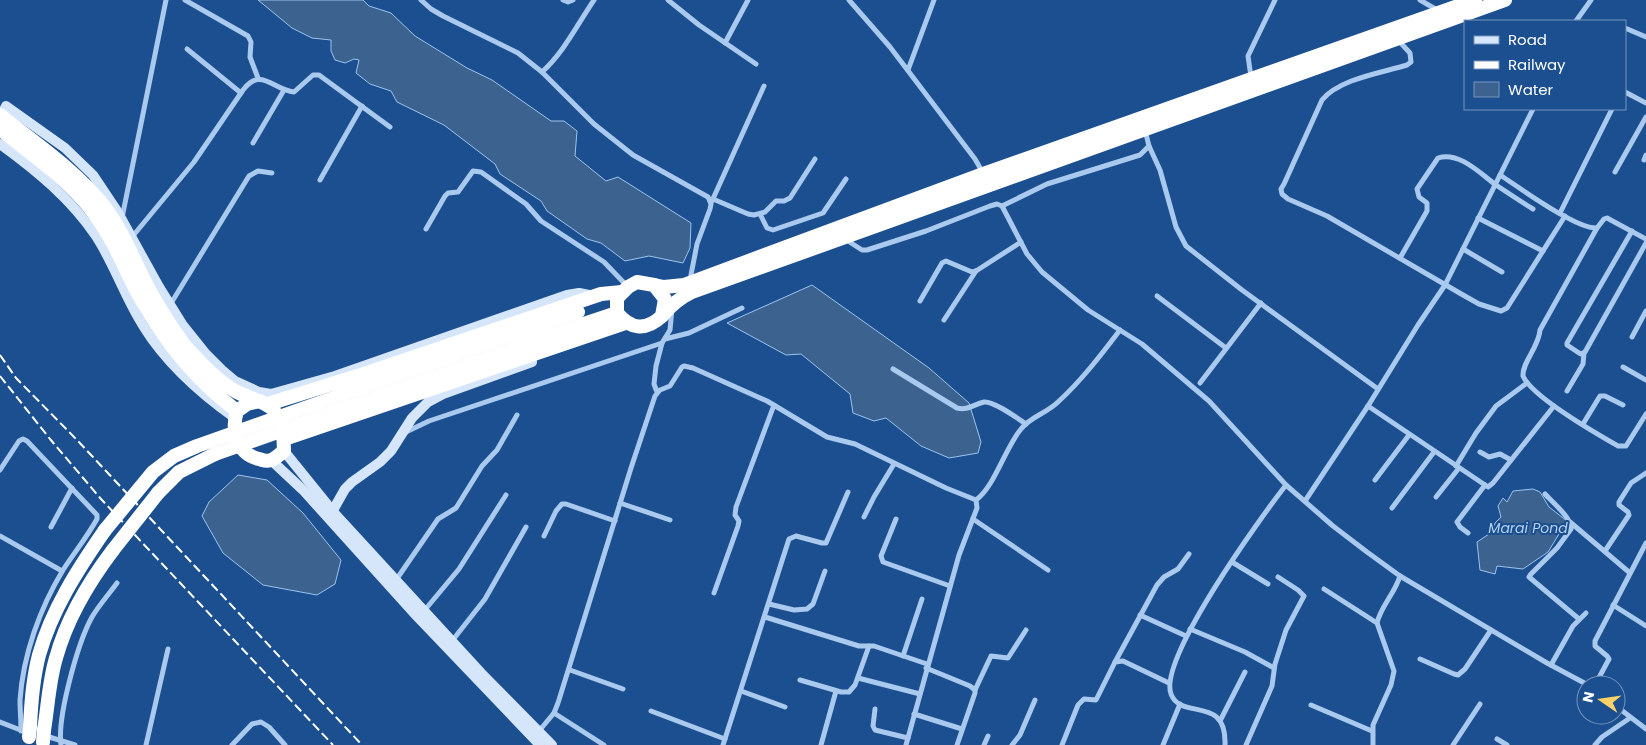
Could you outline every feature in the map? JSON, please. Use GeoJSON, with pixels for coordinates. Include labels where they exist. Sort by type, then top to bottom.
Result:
{"type":"FeatureCollection","features":[{"type":"Feature","properties":{"kind":"highway"},"geometry":{"type":"LineString","coordinates":[[34,737],[68,624],[86,590],[113,550],[158,493],[179,472],[215,454],[581,318],[623,293],[637,282],[664,287],[690,282],[983,174],[1475,0]]}},
{"type":"Feature","properties":{"kind":"highway"},"geometry":{"type":"LineString","coordinates":[[34,737],[31,697],[39,655],[52,619],[81,564],[105,530],[153,472],[174,456],[197,446],[581,318],[618,321],[632,326],[644,327],[655,322],[673,303],[692,292],[1505,0]]}},
{"type":"Feature","properties":{"kind":"highway"},"geometry":{"type":"LineString","coordinates":[[2,113],[84,183],[103,206],[118,227],[155,300],[171,326],[179,348],[274,410],[284,433],[284,445]]}},
{"type":"Feature","properties":{"kind":"highway"},"geometry":{"type":"LineString","coordinates":[[0,129],[69,184],[86,203],[102,224],[118,251],[140,298],[215,392],[236,414]]}},
{"type":"Feature","properties":{"kind":"highway"},"geometry":{"type":"LineString","coordinates":[[654,285],[665,299],[662,316]]}},
{"type":"Feature","properties":{"kind":"highway"},"geometry":{"type":"LineString","coordinates":[[618,321],[284,445],[272,460],[265,461],[256,458],[241,447],[236,440],[234,426],[236,414],[247,404],[264,402],[364,374],[595,296],[610,292],[623,293]]}},
{"type":"Feature","properties":{"kind":"highway"},"geometry":{"type":"LineString","coordinates":[[618,321],[623,293]]}},
{"type":"Feature","properties":{"kind":"street"},"geometry":{"type":"LineString","coordinates":[[122,219],[166,0]]}},
{"type":"Feature","properties":{"kind":"street"},"geometry":{"type":"LineString","coordinates":[[185,0],[248,36],[251,42],[250,57],[258,78],[284,90],[294,92],[313,75],[319,75],[390,127]]}},
{"type":"Feature","properties":{"kind":"street"},"geometry":{"type":"LineString","coordinates":[[421,0],[431,10],[507,47],[542,72],[594,124],[633,155],[708,197],[712,202],[748,214],[765,212],[776,201],[784,201],[790,198],[815,160]]}},
{"type":"Feature","properties":{"kind":"street"},"geometry":{"type":"LineString","coordinates":[[563,0],[568,2],[573,0]]}},
{"type":"Feature","properties":{"kind":"street"},"geometry":{"type":"LineString","coordinates":[[542,72],[554,62],[562,51],[594,0]]}},
{"type":"Feature","properties":{"kind":"street"},"geometry":{"type":"LineString","coordinates":[[668,0],[699,25],[756,64]]}},
{"type":"Feature","properties":{"kind":"street"},"geometry":{"type":"LineString","coordinates":[[725,43],[748,0]]}},
{"type":"Feature","properties":{"kind":"street"},"geometry":{"type":"LineString","coordinates":[[849,0],[908,70],[975,158],[983,174]]}},
{"type":"Feature","properties":{"kind":"street"},"geometry":{"type":"LineString","coordinates":[[908,70],[934,0]]}},
{"type":"Feature","properties":{"kind":"street"},"geometry":{"type":"LineString","coordinates":[[1251,80],[1248,56],[1275,0]]}},
{"type":"Feature","properties":{"kind":"street"},"geometry":{"type":"LineString","coordinates":[[1420,0],[1442,12]]}},
{"type":"Feature","properties":{"kind":"street"},"geometry":{"type":"LineString","coordinates":[[1577,20],[1591,0]]}},
{"type":"Feature","properties":{"kind":"street"},"geometry":{"type":"LineString","coordinates":[[1626,28],[1646,37]]}},
{"type":"Feature","properties":{"kind":"street"},"geometry":{"type":"LineString","coordinates":[[1397,39],[1410,53],[1411,62],[1407,65],[1344,84],[1328,92],[1322,100],[1281,189],[1282,194],[1327,216],[1479,304],[1496,310],[1505,310],[1542,251],[1562,215],[1612,110]]}},
{"type":"Feature","properties":{"kind":"street"},"geometry":{"type":"LineString","coordinates":[[187,48],[241,93]]}},
{"type":"Feature","properties":{"kind":"street"},"geometry":{"type":"LineString","coordinates":[[132,237],[194,162],[248,83],[258,78]]}},
{"type":"Feature","properties":{"kind":"street"},"geometry":{"type":"LineString","coordinates":[[690,282],[697,244],[712,202],[764,86]]}},
{"type":"Feature","properties":{"kind":"street"},"geometry":{"type":"LineString","coordinates":[[253,143],[284,90]]}},
{"type":"Feature","properties":{"kind":"street"},"geometry":{"type":"LineString","coordinates":[[1626,93],[1646,103]]}},
{"type":"Feature","properties":{"kind":"street"},"geometry":{"type":"LineString","coordinates":[[320,180],[362,106]]}},
{"type":"Feature","properties":{"kind":"street"},"geometry":{"type":"LineString","coordinates":[[1306,501],[1368,406],[1418,324],[1445,285],[1532,110]]}},
{"type":"Feature","properties":{"kind":"street"},"geometry":{"type":"LineString","coordinates":[[2,113],[65,148],[88,170],[106,192],[182,324],[231,383],[259,392],[271,394],[335,376],[567,295],[579,293],[595,296]]}},
{"type":"Feature","properties":{"kind":"street"},"geometry":{"type":"LineString","coordinates":[[1615,172],[1646,118]]}},
{"type":"Feature","properties":{"kind":"street"},"geometry":{"type":"LineString","coordinates":[[1144,130],[1160,170],[1176,227],[1186,246],[1261,304],[1378,389]]}},
{"type":"Feature","properties":{"kind":"street"},"geometry":{"type":"LineString","coordinates":[[0,144],[30,165],[84,220],[104,248],[139,318],[156,343],[193,386],[236,414]]}},
{"type":"Feature","properties":{"kind":"street"},"geometry":{"type":"LineString","coordinates":[[1002,206],[1047,184],[1140,155],[1149,146]]}},
{"type":"Feature","properties":{"kind":"street"},"geometry":{"type":"LineString","coordinates":[[1400,258],[1426,211],[1427,203],[1419,197],[1417,189],[1438,158],[1447,157],[1467,164],[1532,208]]}},
{"type":"Feature","properties":{"kind":"street"},"geometry":{"type":"LineString","coordinates":[[426,229],[445,196],[448,193],[458,192],[473,171],[476,170],[526,204],[541,221],[604,262],[623,293]]}},
{"type":"Feature","properties":{"kind":"street"},"geometry":{"type":"LineString","coordinates":[[170,305],[249,176],[258,171],[272,173]]}},
{"type":"Feature","properties":{"kind":"street"},"geometry":{"type":"LineString","coordinates":[[1500,176],[1562,215],[1586,227],[1597,228]]}},
{"type":"Feature","properties":{"kind":"street"},"geometry":{"type":"LineString","coordinates":[[760,214],[767,228],[773,230],[823,213],[846,179]]}},
{"type":"Feature","properties":{"kind":"street"},"geometry":{"type":"LineString","coordinates":[[844,238],[857,247],[868,250],[926,231],[990,206],[997,204],[1002,206],[1032,262],[1042,272],[1088,310],[1142,344],[1209,400],[1286,485],[1367,552],[1400,576],[1576,679]]}},
{"type":"Feature","properties":{"kind":"street"},"geometry":{"type":"LineString","coordinates":[[1478,218],[1542,251]]}},
{"type":"Feature","properties":{"kind":"street"},"geometry":{"type":"LineString","coordinates":[[1567,391],[1583,364],[1584,353],[1646,241],[1632,231],[1607,218],[1597,228],[1540,330],[1540,338],[1522,373],[1524,380],[1554,406],[1623,447],[1628,444],[1646,414]]}},
{"type":"Feature","properties":{"kind":"street"},"geometry":{"type":"LineString","coordinates":[[1584,353],[1579,354],[1567,343],[1632,231]]}},
{"type":"Feature","properties":{"kind":"street"},"geometry":{"type":"LineString","coordinates":[[920,301],[942,263],[946,261],[972,272],[1021,242]]}},
{"type":"Feature","properties":{"kind":"street"},"geometry":{"type":"LineString","coordinates":[[1463,249],[1502,272]]}},
{"type":"Feature","properties":{"kind":"street"},"geometry":{"type":"LineString","coordinates":[[944,320],[976,270]]}},
{"type":"Feature","properties":{"kind":"street"},"geometry":{"type":"LineString","coordinates":[[1157,296],[1226,348]]}},
{"type":"Feature","properties":{"kind":"street"},"geometry":{"type":"LineString","coordinates":[[538,731],[554,713],[570,670],[620,503],[657,392],[654,384],[656,366],[663,341],[670,330],[673,303]]}},
{"type":"Feature","properties":{"kind":"street"},"geometry":{"type":"LineString","coordinates":[[1200,383],[1261,304]]}},
{"type":"Feature","properties":{"kind":"street"},"geometry":{"type":"LineString","coordinates":[[402,434],[428,421],[689,333],[742,308]]}},
{"type":"Feature","properties":{"kind":"street"},"geometry":{"type":"LineString","coordinates":[[1632,336],[1646,311]]}},
{"type":"Feature","properties":{"kind":"street"},"geometry":{"type":"LineString","coordinates":[[332,512],[345,489],[391,451],[419,409],[433,398],[594,338],[608,331],[618,321]]}},
{"type":"Feature","properties":{"kind":"street"},"geometry":{"type":"LineString","coordinates":[[906,745],[962,545],[977,508],[976,500],[991,480],[1014,438],[1026,424],[1058,402],[1099,357],[1120,330]]}},
{"type":"Feature","properties":{"kind":"street"},"geometry":{"type":"LineString","coordinates":[[1623,366],[1646,380]]}},
{"type":"Feature","properties":{"kind":"street"},"geometry":{"type":"LineString","coordinates":[[657,392],[670,386],[682,367],[689,367],[755,394],[827,437],[855,444],[894,464],[976,500]]}},
{"type":"Feature","properties":{"kind":"street"},"geometry":{"type":"LineString","coordinates":[[893,369],[957,408],[967,409],[977,404],[988,402],[1026,424]]}},
{"type":"Feature","properties":{"kind":"street"},"geometry":{"type":"LineString","coordinates":[[1436,497],[1458,467],[1476,433],[1496,406],[1527,383]]}},
{"type":"Feature","properties":{"kind":"street"},"geometry":{"type":"LineString","coordinates":[[1583,424],[1600,396],[1605,396],[1623,405]]}},
{"type":"Feature","properties":{"kind":"street"},"geometry":{"type":"LineString","coordinates":[[714,593],[738,526],[739,521],[735,515],[736,507],[774,405]]}},
{"type":"Feature","properties":{"kind":"street"},"geometry":{"type":"LineString","coordinates":[[1368,406],[1434,452],[1485,485],[1490,486],[1554,406]]}},
{"type":"Feature","properties":{"kind":"street"},"geometry":{"type":"LineString","coordinates":[[396,580],[438,519],[456,508],[482,466],[497,450],[517,415]]}},
{"type":"Feature","properties":{"kind":"street"},"geometry":{"type":"LineString","coordinates":[[1375,480],[1409,434]]}},
{"type":"Feature","properties":{"kind":"street"},"geometry":{"type":"LineString","coordinates":[[0,470],[16,444],[23,439],[98,516],[98,519],[62,571],[34,632],[25,665],[20,700],[34,737]]}},
{"type":"Feature","properties":{"kind":"street"},"geometry":{"type":"LineString","coordinates":[[284,445],[332,512],[452,641],[540,745]]}},
{"type":"Feature","properties":{"kind":"street"},"geometry":{"type":"LineString","coordinates":[[1392,508],[1434,452]]}},
{"type":"Feature","properties":{"kind":"street"},"geometry":{"type":"LineString","coordinates":[[1480,452],[1491,457],[1498,453],[1511,460]]}},
{"type":"Feature","properties":{"kind":"street"},"geometry":{"type":"LineString","coordinates":[[272,460],[303,490],[382,579],[493,691],[552,745]]}},
{"type":"Feature","properties":{"kind":"street"},"geometry":{"type":"LineString","coordinates":[[864,517],[894,464]]}},
{"type":"Feature","properties":{"kind":"street"},"geometry":{"type":"LineString","coordinates":[[1605,551],[1629,515],[1619,505],[1619,502],[1631,483],[1646,473]]}},
{"type":"Feature","properties":{"kind":"street"},"geometry":{"type":"LineString","coordinates":[[1225,745],[1224,727],[1221,719],[1213,714],[1180,704],[1171,695],[1169,683],[1190,629],[1259,520],[1286,485]]}},
{"type":"Feature","properties":{"kind":"street"},"geometry":{"type":"LineString","coordinates":[[1468,533],[1458,525],[1458,518],[1485,485]]}},
{"type":"Feature","properties":{"kind":"street"},"geometry":{"type":"LineString","coordinates":[[51,526],[72,488]]}},
{"type":"Feature","properties":{"kind":"street"},"geometry":{"type":"LineString","coordinates":[[723,745],[789,539],[796,536],[826,543],[848,492]]}},
{"type":"Feature","properties":{"kind":"street"},"geometry":{"type":"LineString","coordinates":[[1544,494],[1570,522],[1630,573]]}},
{"type":"Feature","properties":{"kind":"street"},"geometry":{"type":"LineString","coordinates":[[424,611],[459,569],[506,495]]}},
{"type":"Feature","properties":{"kind":"street"},"geometry":{"type":"LineString","coordinates":[[620,503],[670,520]]}},
{"type":"Feature","properties":{"kind":"street"},"geometry":{"type":"LineString","coordinates":[[544,536],[556,510],[562,504],[615,521]]}},
{"type":"Feature","properties":{"kind":"street"},"geometry":{"type":"LineString","coordinates":[[896,519],[881,556],[883,562],[950,586]]}},
{"type":"Feature","properties":{"kind":"street"},"geometry":{"type":"LineString","coordinates":[[973,519],[1048,570]]}},
{"type":"Feature","properties":{"kind":"street"},"geometry":{"type":"LineString","coordinates":[[1570,522],[1571,529],[1530,577],[1579,619]]}},
{"type":"Feature","properties":{"kind":"street"},"geometry":{"type":"LineString","coordinates":[[452,641],[485,599],[526,527]]}},
{"type":"Feature","properties":{"kind":"street"},"geometry":{"type":"LineString","coordinates":[[0,536],[62,571]]}},
{"type":"Feature","properties":{"kind":"street"},"geometry":{"type":"LineString","coordinates":[[1601,675],[1609,659],[1595,646],[1594,641],[1646,543]]}},
{"type":"Feature","properties":{"kind":"street"},"geometry":{"type":"LineString","coordinates":[[1062,745],[1078,705],[1084,699],[1096,700],[1160,580],[1178,569],[1189,554]]}},
{"type":"Feature","properties":{"kind":"street"},"geometry":{"type":"LineString","coordinates":[[1232,562],[1268,584]]}},
{"type":"Feature","properties":{"kind":"street"},"geometry":{"type":"LineString","coordinates":[[769,604],[794,610],[807,610],[813,604],[825,571]]}},
{"type":"Feature","properties":{"kind":"street"},"geometry":{"type":"LineString","coordinates":[[1373,745],[1372,731],[1375,718],[1391,685],[1394,670],[1377,623],[1378,617],[1395,590],[1400,576]]}},
{"type":"Feature","properties":{"kind":"street"},"geometry":{"type":"LineString","coordinates":[[1246,745],[1270,694],[1274,668],[1286,630],[1304,596],[1278,577]]}},
{"type":"Feature","properties":{"kind":"street"},"geometry":{"type":"LineString","coordinates":[[61,742],[68,691],[84,634],[92,618],[117,582]]}},
{"type":"Feature","properties":{"kind":"street"},"geometry":{"type":"LineString","coordinates":[[1324,589],[1377,623]]}},
{"type":"Feature","properties":{"kind":"street"},"geometry":{"type":"LineString","coordinates":[[903,656],[922,599]]}},
{"type":"Feature","properties":{"kind":"street"},"geometry":{"type":"LineString","coordinates":[[1613,605],[1646,626]]}},
{"type":"Feature","properties":{"kind":"street"},"geometry":{"type":"LineString","coordinates":[[1551,665],[1570,630],[1586,613]]}},
{"type":"Feature","properties":{"kind":"street"},"geometry":{"type":"LineString","coordinates":[[1140,615],[1186,636]]}},
{"type":"Feature","properties":{"kind":"street"},"geometry":{"type":"LineString","coordinates":[[765,617],[859,646],[874,646],[903,656],[975,690]]}},
{"type":"Feature","properties":{"kind":"street"},"geometry":{"type":"LineString","coordinates":[[1190,629],[1245,652],[1274,668]]}},
{"type":"Feature","properties":{"kind":"street"},"geometry":{"type":"LineString","coordinates":[[957,745],[975,690],[991,656],[1008,658],[1026,630]]}},
{"type":"Feature","properties":{"kind":"street"},"geometry":{"type":"LineString","coordinates":[[1420,659],[1458,675],[1465,669],[1491,630]]}},
{"type":"Feature","properties":{"kind":"street"},"geometry":{"type":"LineString","coordinates":[[800,680],[836,691],[849,692],[855,685],[869,646]]}},
{"type":"Feature","properties":{"kind":"street"},"geometry":{"type":"LineString","coordinates":[[146,745],[168,649]]}},
{"type":"Feature","properties":{"kind":"street"},"geometry":{"type":"LineString","coordinates":[[1115,662],[1123,661],[1169,683]]}},
{"type":"Feature","properties":{"kind":"street"},"geometry":{"type":"LineString","coordinates":[[570,670],[623,689]]}},
{"type":"Feature","properties":{"kind":"street"},"geometry":{"type":"LineString","coordinates":[[1221,719],[1245,672]]}},
{"type":"Feature","properties":{"kind":"street"},"geometry":{"type":"LineString","coordinates":[[858,678],[920,694]]}},
{"type":"Feature","properties":{"kind":"street"},"geometry":{"type":"LineString","coordinates":[[740,691],[785,707]]}},
{"type":"Feature","properties":{"kind":"street"},"geometry":{"type":"LineString","coordinates":[[821,745],[836,691]]}},
{"type":"Feature","properties":{"kind":"street"},"geometry":{"type":"LineString","coordinates":[[1012,745],[1020,735],[1035,700]]}},
{"type":"Feature","properties":{"kind":"street"},"geometry":{"type":"LineString","coordinates":[[1163,745],[1180,704]]}},
{"type":"Feature","properties":{"kind":"street"},"geometry":{"type":"LineString","coordinates":[[1453,745],[1480,704]]}},
{"type":"Feature","properties":{"kind":"street"},"geometry":{"type":"LineString","coordinates":[[1311,705],[1372,731]]}},
{"type":"Feature","properties":{"kind":"street"},"geometry":{"type":"LineString","coordinates":[[875,709],[873,726],[875,730],[908,738]]}},
{"type":"Feature","properties":{"kind":"street"},"geometry":{"type":"LineString","coordinates":[[651,711],[725,739]]}},
{"type":"Feature","properties":{"kind":"street"},"geometry":{"type":"LineString","coordinates":[[554,713],[604,745]]}},
{"type":"Feature","properties":{"kind":"street"},"geometry":{"type":"LineString","coordinates":[[914,714],[962,730]]}},
{"type":"Feature","properties":{"kind":"street"},"geometry":{"type":"LineString","coordinates":[[1626,715],[1644,728],[1646,721]]}},
{"type":"Feature","properties":{"kind":"street"},"geometry":{"type":"LineString","coordinates":[[1595,745],[1630,718]]}},
{"type":"Feature","properties":{"kind":"street"},"geometry":{"type":"LineString","coordinates":[[0,722],[34,737],[75,745]]}},
{"type":"Feature","properties":{"kind":"street"},"geometry":{"type":"LineString","coordinates":[[232,745],[252,724],[261,722],[274,731],[286,745]]}},
{"type":"Feature","properties":{"kind":"street"},"geometry":{"type":"LineString","coordinates":[[984,745],[988,736]]}},
{"type":"Feature","properties":{"kind":"street"},"geometry":{"type":"LineString","coordinates":[[1497,739],[1506,745]]}},
{"type":"Feature","properties":{"kind":"water"},"geometry":{"type":"Polygon","coordinates":[[[258,0],[363,0],[369,6],[391,13],[415,36],[467,68],[492,80],[551,121],[564,121],[577,131],[575,156],[606,181],[618,177],[691,223],[690,248],[683,263],[649,256],[625,261],[601,243],[587,239],[547,211],[541,201],[500,174],[495,164],[444,125],[397,102],[391,91],[370,84],[356,73],[359,60],[354,59],[345,63],[335,60],[331,51],[331,40],[312,38],[292,28],[258,0]]]}},
{"type":"Feature","properties":{"kind":"water"},"geometry":{"type":"Polygon","coordinates":[[[812,285],[929,368],[969,403],[981,442],[978,453],[949,458],[921,446],[886,418],[874,421],[853,413],[850,394],[801,354],[786,355],[727,323],[812,285]]]}},
{"type":"Feature","properties":{"kind":"water"},"geometry":{"type":"Polygon","coordinates":[[[238,475],[267,480],[303,513],[341,560],[335,584],[317,595],[263,585],[223,553],[202,516],[209,502],[238,475]]]}},
{"type":"Feature","properties":{"kind":"water","name":"Marai Pond"},"geometry":{"type":"Polygon","coordinates":[[[1533,489],[1540,492],[1549,507],[1567,521],[1548,552],[1523,569],[1497,566],[1495,574],[1480,570],[1477,542],[1492,532],[1495,523],[1501,517],[1498,506],[1503,498],[1507,502],[1513,491],[1533,489]]]}},
{"type":"Feature","properties":{"kind":"railway"},"geometry":{"type":"LineString","coordinates":[[0,355],[16,378],[77,440],[362,745]]}},
{"type":"Feature","properties":{"kind":"railway"},"geometry":{"type":"LineString","coordinates":[[0,376],[101,499],[333,745]]}}]}
